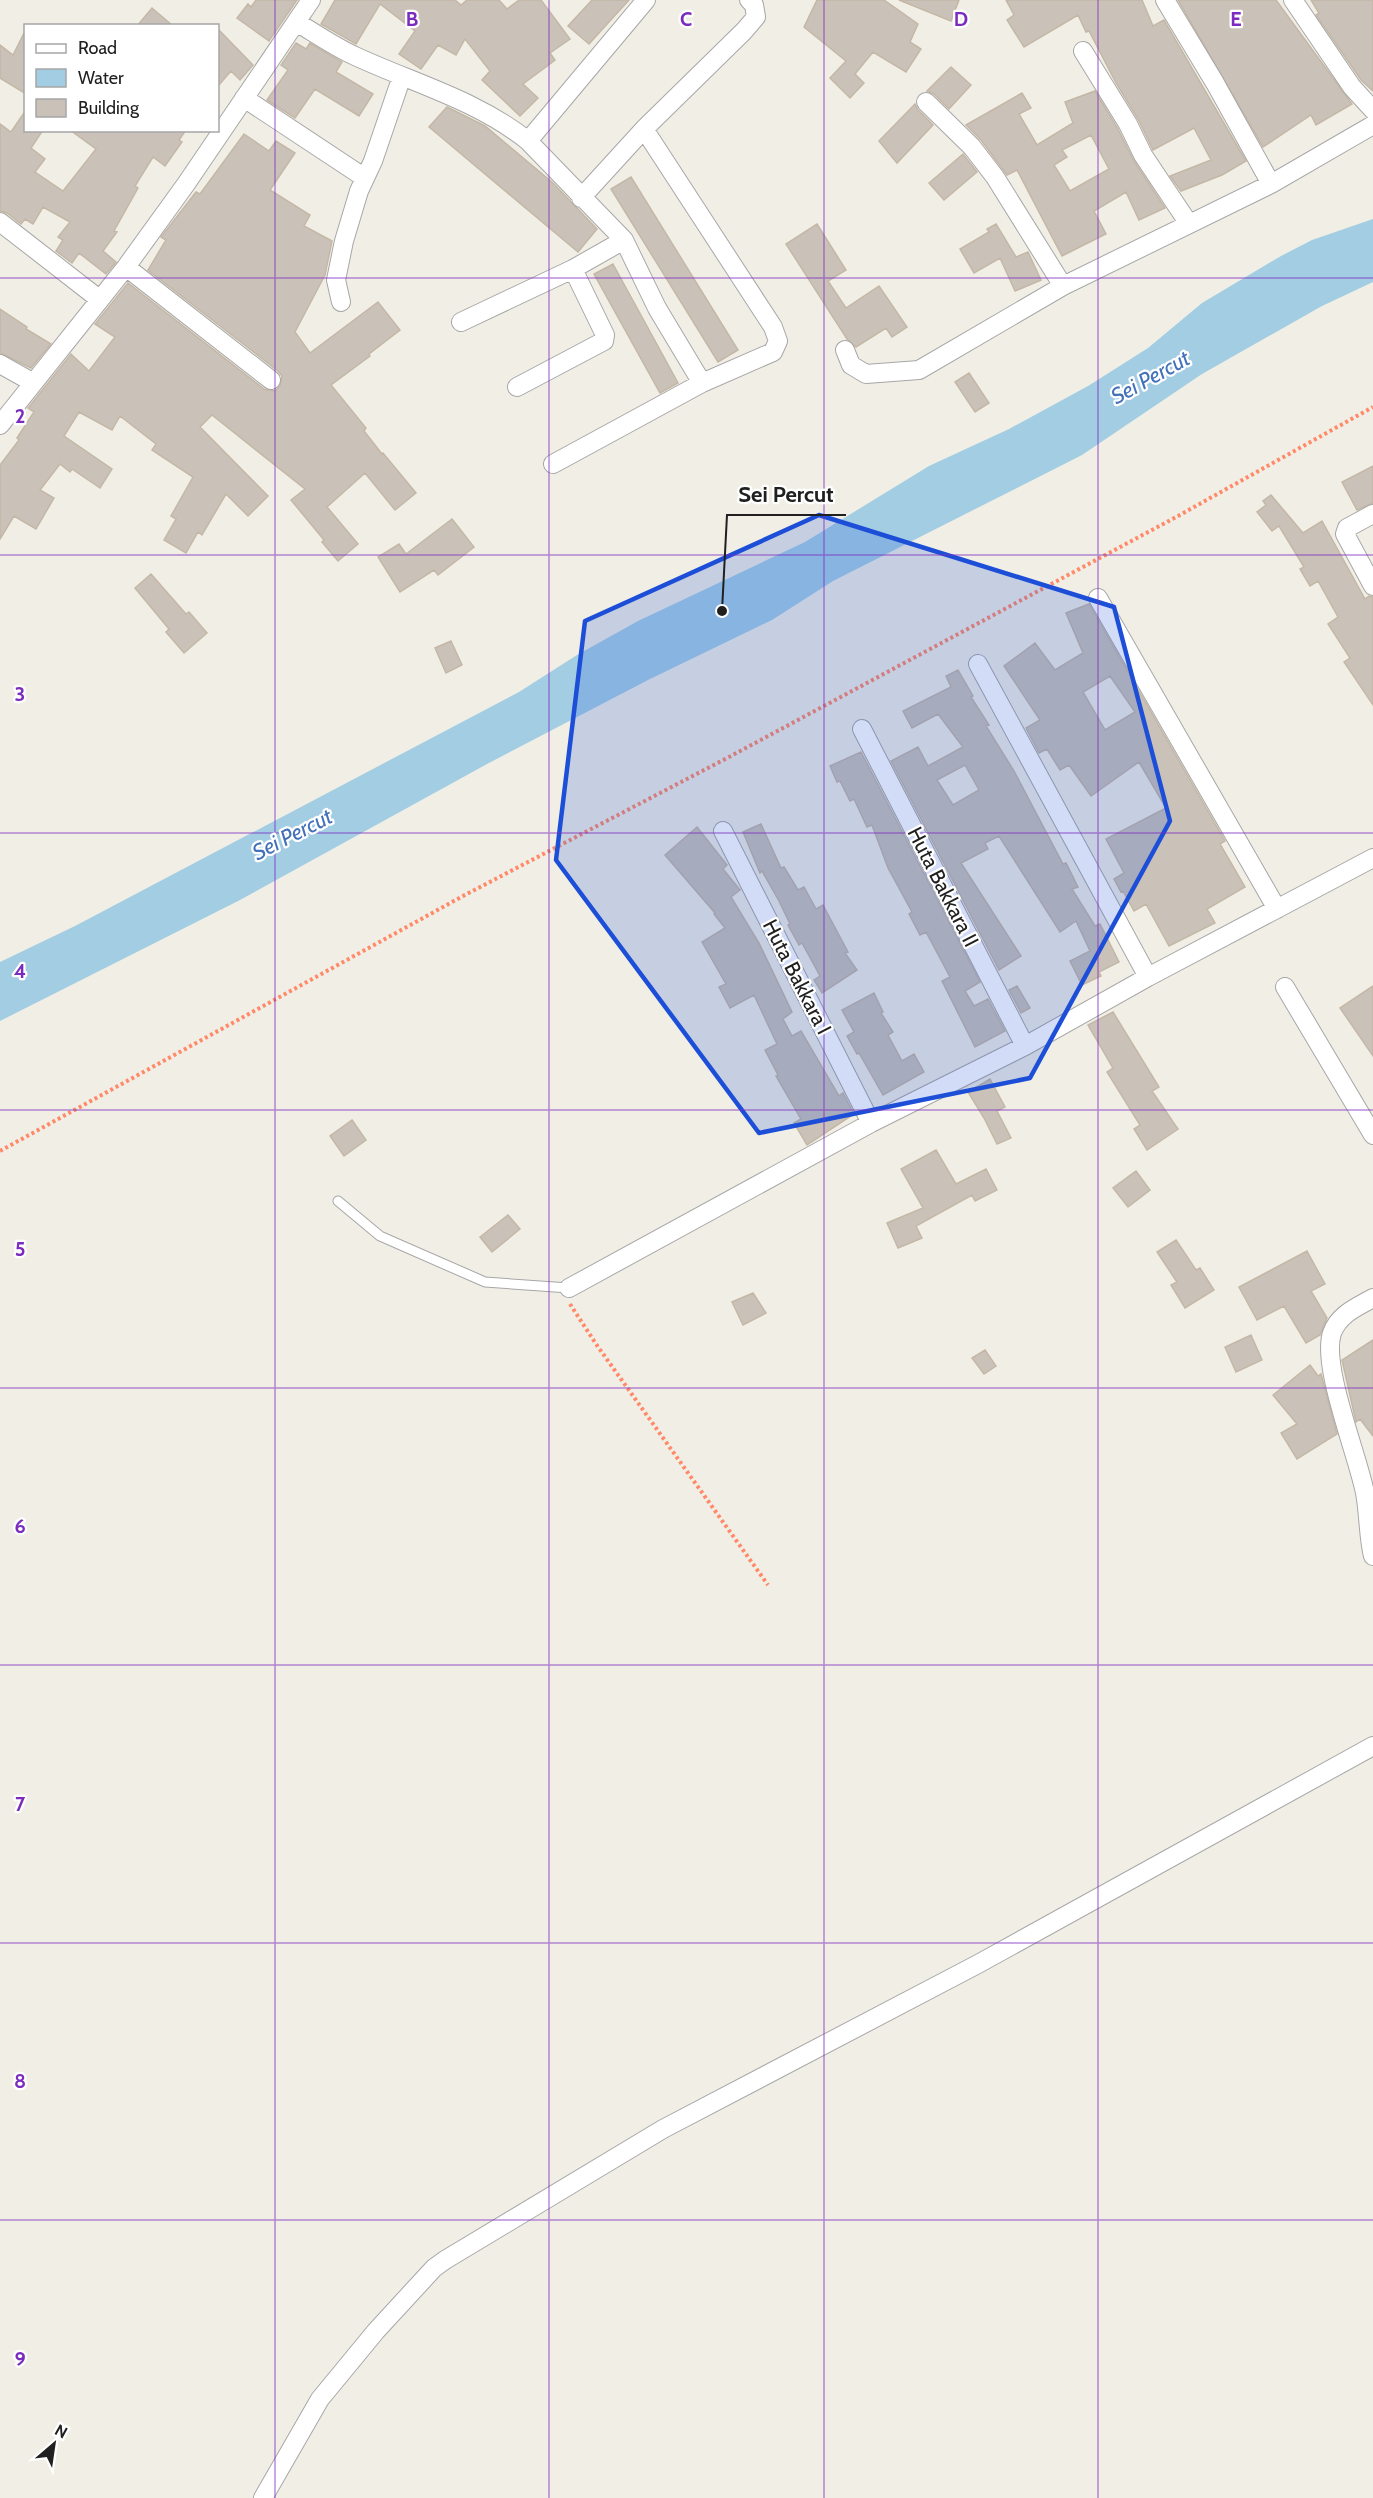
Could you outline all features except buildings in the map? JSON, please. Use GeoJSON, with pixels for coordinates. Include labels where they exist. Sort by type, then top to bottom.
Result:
{"type":"FeatureCollection","features":[{"type":"Feature","properties":{"kind":"street"},"geometry":{"type":"LineString","coordinates":[[0,425],[126,267],[312,0]]}},
{"type":"Feature","properties":{"kind":"street"},"geometry":{"type":"LineString","coordinates":[[528,141],[646,0]]}},
{"type":"Feature","properties":{"kind":"street"},"geometry":{"type":"LineString","coordinates":[[581,198],[644,129],[756,17],[754,5],[749,0]]}},
{"type":"Feature","properties":{"kind":"street"},"geometry":{"type":"LineString","coordinates":[[1165,0],[1215,83],[1271,184]]}},
{"type":"Feature","properties":{"kind":"street"},"geometry":{"type":"LineString","coordinates":[[1293,0],[1352,87],[1373,110]]}},
{"type":"Feature","properties":{"kind":"street"},"geometry":{"type":"LineString","coordinates":[[296,21],[353,55],[465,103],[514,130],[528,141],[624,240],[657,309],[702,383]]}},
{"type":"Feature","properties":{"kind":"street"},"geometry":{"type":"LineString","coordinates":[[1083,51],[1128,124],[1143,155],[1189,224]]}},
{"type":"Feature","properties":{"kind":"street"},"geometry":{"type":"LineString","coordinates":[[341,302],[336,280],[337,267],[359,191],[374,161],[402,76]]}},
{"type":"Feature","properties":{"kind":"street"},"geometry":{"type":"LineString","coordinates":[[244,98],[365,177]]}},
{"type":"Feature","properties":{"kind":"street"},"geometry":{"type":"LineString","coordinates":[[927,102],[972,147],[995,177],[1063,286]]}},
{"type":"Feature","properties":{"kind":"street"},"geometry":{"type":"LineString","coordinates":[[845,350],[851,365],[866,374],[919,370],[1063,286],[1271,184],[1373,125]]}},
{"type":"Feature","properties":{"kind":"street"},"geometry":{"type":"LineString","coordinates":[[553,464],[702,383],[773,352],[778,341],[773,327],[644,129]]}},
{"type":"Feature","properties":{"kind":"street"},"geometry":{"type":"LineString","coordinates":[[0,222],[99,299]]}},
{"type":"Feature","properties":{"kind":"street"},"geometry":{"type":"LineString","coordinates":[[461,322],[573,269],[624,240]]}},
{"type":"Feature","properties":{"kind":"street"},"geometry":{"type":"LineString","coordinates":[[126,267],[271,380]]}},
{"type":"Feature","properties":{"kind":"street"},"geometry":{"type":"LineString","coordinates":[[517,387],[604,341],[605,335],[573,269]]}},
{"type":"Feature","properties":{"kind":"street"},"geometry":{"type":"LineString","coordinates":[[0,364],[32,382]]}},
{"type":"Feature","properties":{"kind":"street"},"geometry":{"type":"LineString","coordinates":[[1373,514],[1347,528],[1345,534],[1373,586]]}},
{"type":"Feature","properties":{"kind":"street"},"geometry":{"type":"LineString","coordinates":[[1098,598],[1277,909]]}},
{"type":"Feature","properties":{"kind":"street"},"geometry":{"type":"LineString","coordinates":[[978,664],[1148,977]]}},
{"type":"Feature","properties":{"kind":"street","name":"Huta Bakkara II"},"geometry":{"type":"LineString","coordinates":[[862,729],[1025,1046]]}},
{"type":"Feature","properties":{"kind":"street","name":"Huta Bakkara I"},"geometry":{"type":"LineString","coordinates":[[723,831],[871,1123]]}},
{"type":"Feature","properties":{"kind":"street"},"geometry":{"type":"LineString","coordinates":[[569,1288],[871,1123],[1025,1046],[1148,977],[1373,858]]}},
{"type":"Feature","properties":{"kind":"street"},"geometry":{"type":"LineString","coordinates":[[1285,987],[1373,1135]]}},
{"type":"Feature","properties":{"kind":"street"},"geometry":{"type":"LineString","coordinates":[[1373,1298],[1345,1313],[1332,1333],[1331,1359],[1365,1493],[1373,1556]]}},
{"type":"Feature","properties":{"kind":"street"},"geometry":{"type":"LineString","coordinates":[[263,2498],[320,2399],[376,2331],[434,2268],[445,2260],[663,2129],[978,1964],[1373,1746]]}},
{"type":"Feature","properties":{"kind":"lane"},"geometry":{"type":"LineString","coordinates":[[338,1201],[380,1236],[485,1282],[569,1288]]}},
{"type":"Feature","properties":{"kind":"path"},"geometry":{"type":"LineString","coordinates":[[0,1151],[463,897],[1178,516],[1373,407]]}},
{"type":"Feature","properties":{"kind":"path"},"geometry":{"type":"LineString","coordinates":[[569,1288],[570,1303],[596,1344],[768,1586]]}},
{"type":"Feature","properties":{"kind":"highlighted area"},"geometry":{"type":"Polygon","coordinates":[[[819,515],[1114,607],[1170,821],[1030,1078],[759,1133],[556,860],[585,621],[819,515]]]}},
{"type":"Feature","properties":{"kind":"water","name":"Sei Percut"},"geometry":{"type":"Polygon","coordinates":[[[1373,219],[1373,282],[1322,306],[1202,374],[1082,455],[833,581],[772,620],[648,680],[487,764],[240,900],[0,1021],[0,962],[75,926],[519,692],[577,655],[638,621],[805,542],[929,466],[1009,429],[1088,386],[1148,348],[1202,303],[1281,256],[1312,240],[1373,219]]]}},
{"type":"Feature","properties":{"kind":"place","name":"Sei Percut"},"geometry":{"type":"Point","coordinates":[722,611]}}]}
